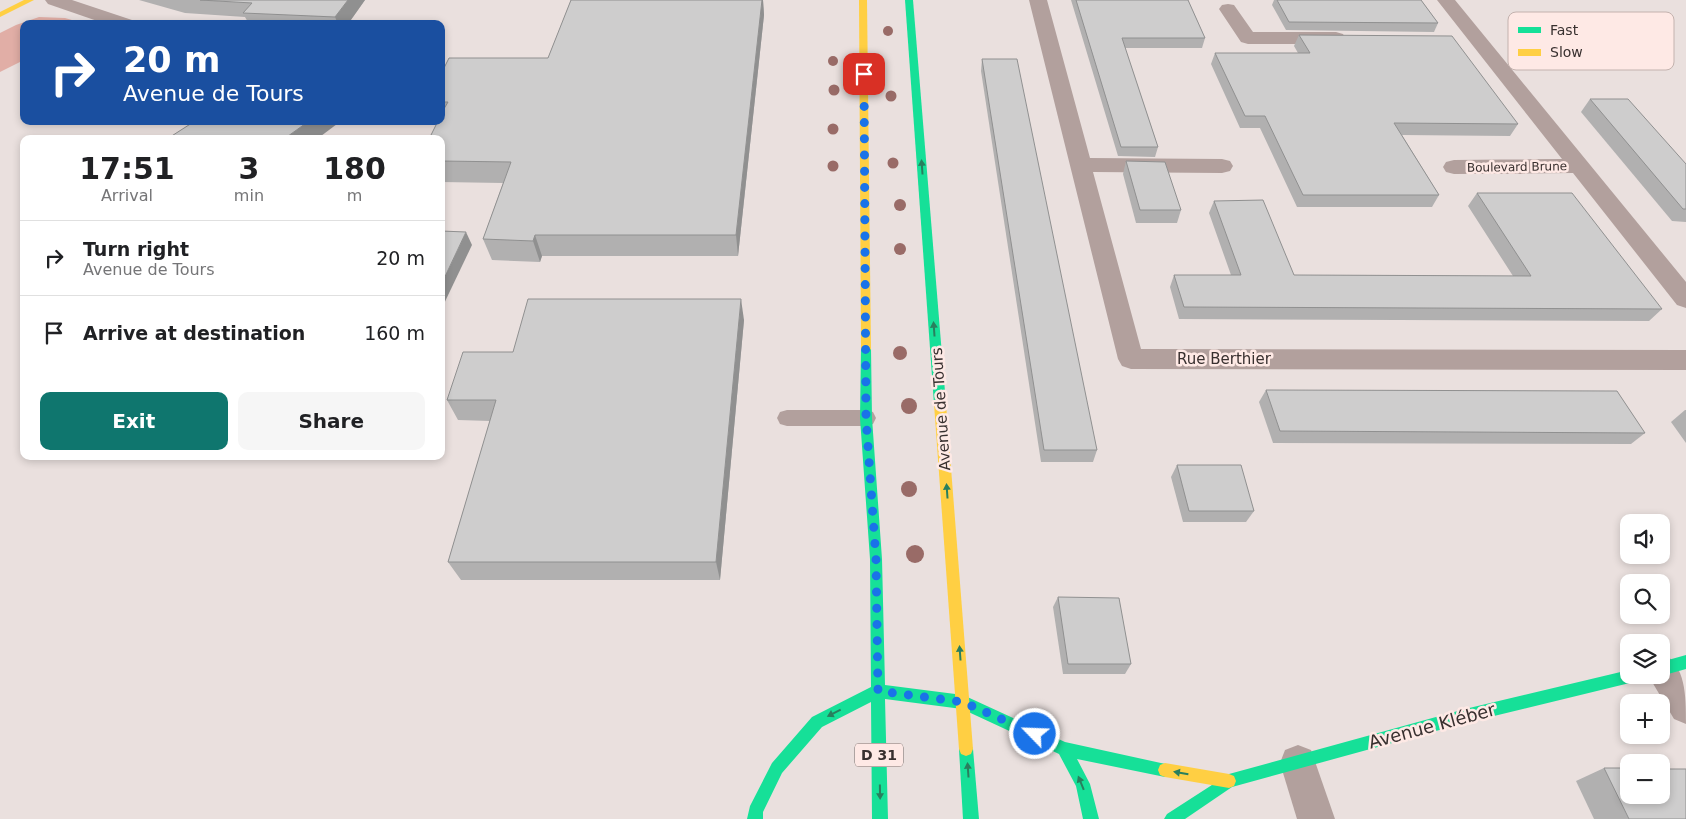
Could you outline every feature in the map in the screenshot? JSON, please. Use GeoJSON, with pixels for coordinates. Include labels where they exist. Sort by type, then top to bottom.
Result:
{"type":"FeatureCollection","features":[{"type":"Feature","properties":{"kind":"main road"},"geometry":{"type":"LineString","coordinates":[[0,15],[30,0]]}},
{"type":"Feature","properties":{"kind":"main road","name":"D 31"},"geometry":{"type":"LineString","coordinates":[[863,0],[866,205],[866,418],[876,559],[880,819]]}},
{"type":"Feature","properties":{"kind":"main road","name":"Avenue de Tours"},"geometry":{"type":"LineString","coordinates":[[909,0],[971,819]]}},
{"type":"Feature","properties":{"kind":"main road","name":"Avenue Kléber"},"geometry":{"type":"LineString","coordinates":[[1229,781],[1464,716],[1620,679]]}},
{"type":"Feature","properties":{"kind":"main road"},"geometry":{"type":"LineString","coordinates":[[743,819],[755,815],[777,768],[817,722],[878,691],[963,702],[1064,749],[1127,763],[1229,781]]}},
{"type":"Feature","properties":{"kind":"main road"},"geometry":{"type":"LineString","coordinates":[[1064,749],[1083,784],[1091,819]]}},
{"type":"Feature","properties":{"kind":"main road"},"geometry":{"type":"LineString","coordinates":[[1172,819],[1229,781]]}},
{"type":"Feature","properties":{"kind":"street"},"geometry":{"type":"LineString","coordinates":[[54,0],[113,20]]}},
{"type":"Feature","properties":{"kind":"street","name":"Rue Berthier"},"geometry":{"type":"LineString","coordinates":[[1038,0],[1131,358],[1686,360]]}},
{"type":"Feature","properties":{"kind":"street","name":"Boulevard Brune"},"geometry":{"type":"LineString","coordinates":[[1446,0],[1467,40],[1580,166],[1686,299]]}},
{"type":"Feature","properties":{"kind":"street"},"geometry":{"type":"LineString","coordinates":[[1228,9],[1248,38],[1358,38]]}},
{"type":"Feature","properties":{"kind":"street"},"geometry":{"type":"LineString","coordinates":[[1080,165],[1222,166]]}},
{"type":"Feature","properties":{"kind":"street","name":"Boulevard Brune"},"geometry":{"type":"LineString","coordinates":[[1454,167],[1580,166]]}},
{"type":"Feature","properties":{"kind":"street"},"geometry":{"type":"LineString","coordinates":[[1670,682],[1686,707]]}},
{"type":"Feature","properties":{"kind":"street"},"geometry":{"type":"LineString","coordinates":[[1298,763],[1316,819]]}},
{"type":"Feature","properties":{"kind":"lane"},"geometry":{"type":"LineString","coordinates":[[787,418],[866,418]]}},
{"type":"Feature","properties":{"kind":"shaded area"},"geometry":{"type":"Polygon","coordinates":[[[39,17],[72,20],[30,20],[39,17]]]}},
{"type":"Feature","properties":{"kind":"shaded area"},"geometry":{"type":"Polygon","coordinates":[[[20,24],[20,62],[0,72],[0,33],[20,24]]]}},
{"type":"Feature","properties":{"kind":"building"},"geometry":{"type":"Polygon","coordinates":[[[200,0],[348,0],[335,17],[243,13],[252,3],[200,0]]]}},
{"type":"Feature","properties":{"kind":"building"},"geometry":{"type":"Polygon","coordinates":[[[571,0],[762,0],[736,235],[535,235],[533,241],[483,239],[511,162],[445,161],[445,135],[431,135],[436,125],[445,125],[445,107],[448,102],[445,102],[445,66],[449,58],[548,58],[571,0]]]}},
{"type":"Feature","properties":{"kind":"building"},"geometry":{"type":"Polygon","coordinates":[[[1076,0],[1188,0],[1205,38],[1122,38],[1158,147],[1121,147],[1076,0]]]}},
{"type":"Feature","properties":{"kind":"building"},"geometry":{"type":"Polygon","coordinates":[[[1277,0],[1421,0],[1438,23],[1289,22],[1277,0]]]}},
{"type":"Feature","properties":{"kind":"building"},"geometry":{"type":"Polygon","coordinates":[[[1299,35],[1452,36],[1518,124],[1394,123],[1439,195],[1303,195],[1265,116],[1245,116],[1215,53],[1310,53],[1299,35]]]}},
{"type":"Feature","properties":{"kind":"building"},"geometry":{"type":"Polygon","coordinates":[[[982,59],[1017,59],[1097,450],[1044,450],[982,59]]]}},
{"type":"Feature","properties":{"kind":"building"},"geometry":{"type":"Polygon","coordinates":[[[1590,99],[1628,99],[1686,164],[1686,209],[1683,209],[1590,99]]]}},
{"type":"Feature","properties":{"kind":"building"},"geometry":{"type":"Polygon","coordinates":[[[189,125],[303,125],[290,135],[173,135],[189,125]]]}},
{"type":"Feature","properties":{"kind":"building"},"geometry":{"type":"Polygon","coordinates":[[[1126,161],[1165,162],[1181,210],[1140,210],[1126,161]]]}},
{"type":"Feature","properties":{"kind":"building"},"geometry":{"type":"Polygon","coordinates":[[[1477,193],[1572,193],[1662,309],[1184,307],[1174,275],[1241,275],[1214,201],[1263,200],[1294,275],[1531,276],[1477,193]]]}},
{"type":"Feature","properties":{"kind":"building"},"geometry":{"type":"Polygon","coordinates":[[[445,231],[466,232],[445,277],[445,231]]]}},
{"type":"Feature","properties":{"kind":"building"},"geometry":{"type":"Polygon","coordinates":[[[528,299],[741,299],[716,562],[448,562],[496,400],[447,400],[463,352],[513,352],[528,299]]]}},
{"type":"Feature","properties":{"kind":"building"},"geometry":{"type":"Polygon","coordinates":[[[1266,390],[1617,391],[1645,433],[1280,431],[1266,390]]]}},
{"type":"Feature","properties":{"kind":"building"},"geometry":{"type":"Polygon","coordinates":[[[1177,465],[1241,465],[1254,511],[1189,511],[1177,465]]]}},
{"type":"Feature","properties":{"kind":"building"},"geometry":{"type":"Polygon","coordinates":[[[1058,597],[1119,598],[1131,664],[1068,664],[1058,597]]]}},
{"type":"Feature","properties":{"kind":"building"},"geometry":{"type":"Polygon","coordinates":[[[1604,768],[1620,768],[1620,801],[1604,768]]]}},
{"type":"Feature","properties":{"kind":"building"},"geometry":{"type":"Polygon","coordinates":[[[1670,769],[1686,769],[1686,819],[1629,819],[1622,804],[1670,804],[1670,769]]]}},
{"type":"Feature","properties":{"kind":"traffic: fast"},"geometry":{"type":"LineString","coordinates":[[909,0],[940,404]]}},
{"type":"Feature","properties":{"kind":"traffic: fast"},"geometry":{"type":"LineString","coordinates":[[866,349],[866,418],[876,559],[880,819]]}},
{"type":"Feature","properties":{"kind":"traffic: fast"},"geometry":{"type":"LineString","coordinates":[[1670,666],[1686,662]]}},
{"type":"Feature","properties":{"kind":"traffic: fast"},"geometry":{"type":"LineString","coordinates":[[1172,819],[1229,781],[1465,716],[1620,679]]}},
{"type":"Feature","properties":{"kind":"traffic: fast"},"geometry":{"type":"LineString","coordinates":[[755,819],[755,811],[777,768],[817,722],[878,691],[963,702],[1064,749],[1165,770]]}},
{"type":"Feature","properties":{"kind":"traffic: fast"},"geometry":{"type":"LineString","coordinates":[[966,749],[971,819]]}},
{"type":"Feature","properties":{"kind":"traffic: fast"},"geometry":{"type":"LineString","coordinates":[[1064,749],[1083,784],[1091,819]]}},
{"type":"Feature","properties":{"kind":"traffic: slow"},"geometry":{"type":"LineString","coordinates":[[0,15],[30,0]]}},
{"type":"Feature","properties":{"kind":"traffic: slow"},"geometry":{"type":"LineString","coordinates":[[863,0],[866,349]]}},
{"type":"Feature","properties":{"kind":"traffic: slow"},"geometry":{"type":"LineString","coordinates":[[940,404],[966,749]]}},
{"type":"Feature","properties":{"kind":"traffic: slow"},"geometry":{"type":"LineString","coordinates":[[1165,770],[1229,781]]}},
{"type":"Feature","properties":{"kind":"route"},"geometry":{"type":"LineString","coordinates":[[864,74],[866,418],[876,559],[878,691],[963,702],[1035,734]]}}]}
